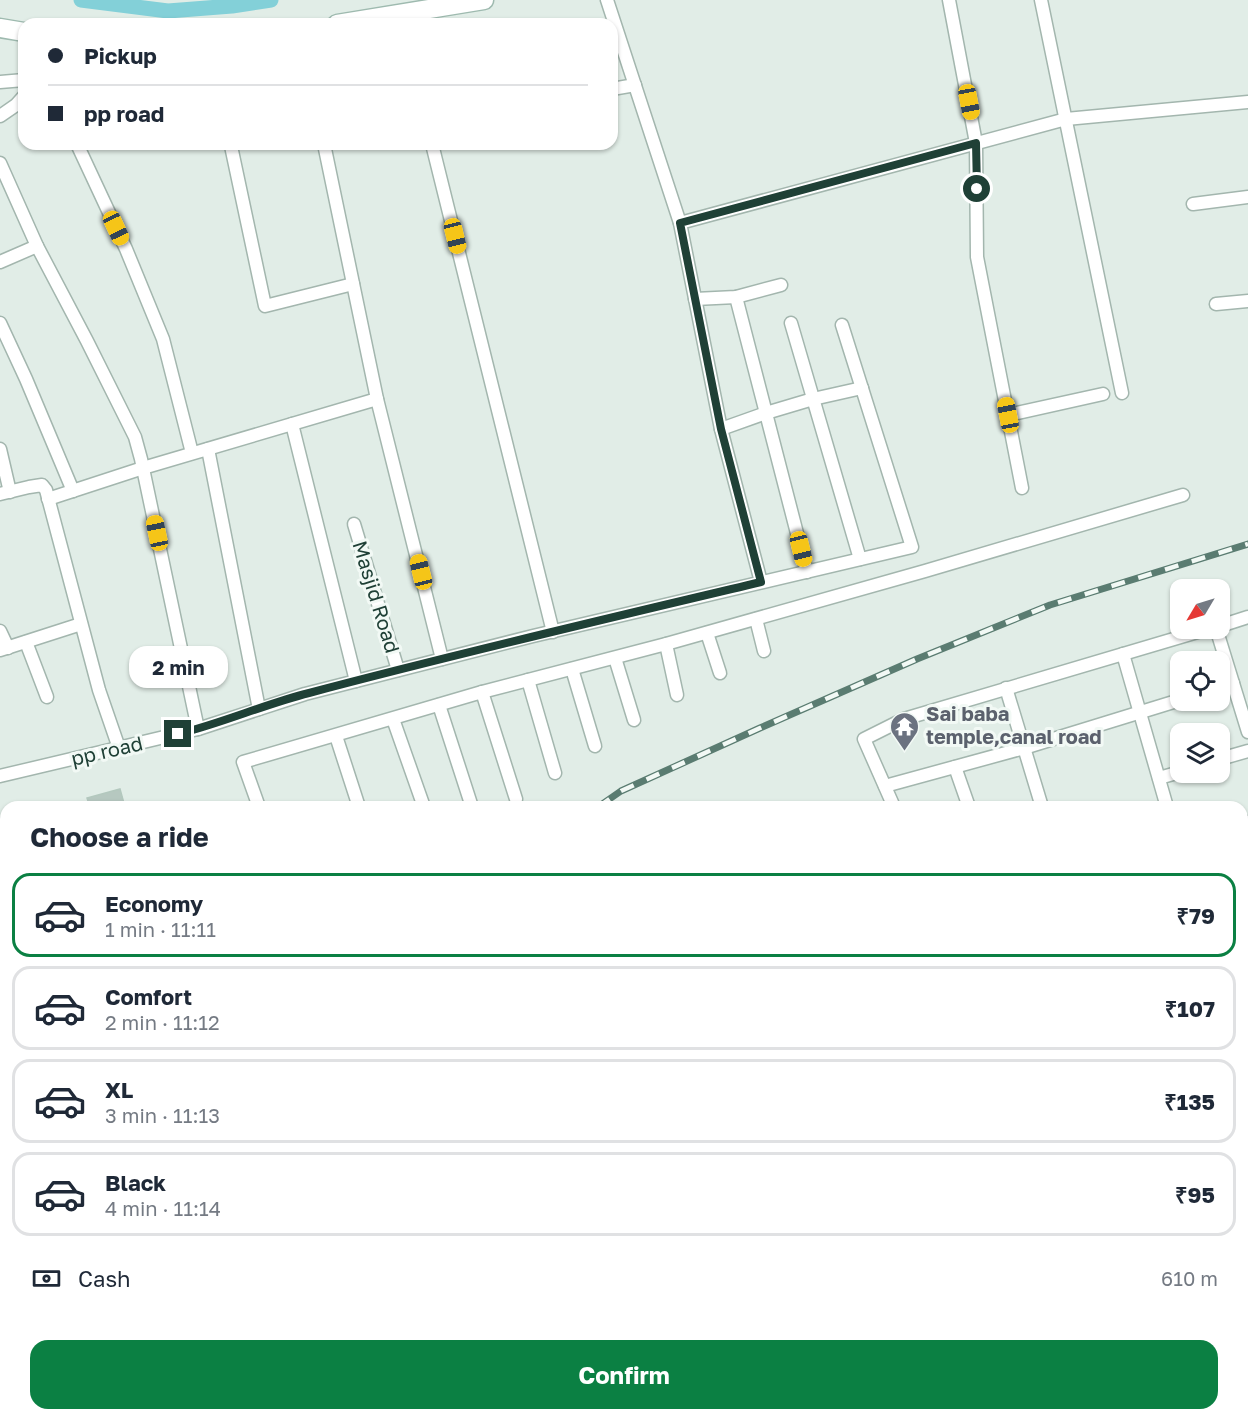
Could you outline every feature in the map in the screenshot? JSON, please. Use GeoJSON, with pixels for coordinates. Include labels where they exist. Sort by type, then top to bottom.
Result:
{"type":"FeatureCollection","features":[{"type":"Feature","properties":{"kind":"main road"},"geometry":{"type":"LineString","coordinates":[[406,18],[484,0]]}},
{"type":"Feature","properties":{"kind":"main road"},"geometry":{"type":"LineString","coordinates":[[0,28],[18,31]]}},
{"type":"Feature","properties":{"kind":"street"},"geometry":{"type":"LineString","coordinates":[[607,0],[613,18]]}},
{"type":"Feature","properties":{"kind":"street"},"geometry":{"type":"LineString","coordinates":[[949,0],[976,143],[977,257],[1022,488]]}},
{"type":"Feature","properties":{"kind":"street"},"geometry":{"type":"LineString","coordinates":[[1041,0],[1122,393]]}},
{"type":"Feature","properties":{"kind":"street"},"geometry":{"type":"LineString","coordinates":[[618,33],[680,223],[721,429],[761,582]]}},
{"type":"Feature","properties":{"kind":"street"},"geometry":{"type":"LineString","coordinates":[[0,82],[18,80]]}},
{"type":"Feature","properties":{"kind":"street"},"geometry":{"type":"LineString","coordinates":[[618,88],[635,85]]}},
{"type":"Feature","properties":{"kind":"street"},"geometry":{"type":"LineString","coordinates":[[680,223],[1066,118],[1248,102]]}},
{"type":"Feature","properties":{"kind":"street"},"geometry":{"type":"LineString","coordinates":[[0,116],[18,103]]}},
{"type":"Feature","properties":{"kind":"street"},"geometry":{"type":"LineString","coordinates":[[80,150],[126,249],[164,339],[192,453]]}},
{"type":"Feature","properties":{"kind":"street"},"geometry":{"type":"LineString","coordinates":[[232,150],[265,306],[353,284]]}},
{"type":"Feature","properties":{"kind":"street"},"geometry":{"type":"LineString","coordinates":[[325,150],[377,399],[442,659]]}},
{"type":"Feature","properties":{"kind":"street"},"geometry":{"type":"LineString","coordinates":[[434,150],[554,632]]}},
{"type":"Feature","properties":{"kind":"street"},"geometry":{"type":"LineString","coordinates":[[0,163],[37,246],[135,437],[198,729]]}},
{"type":"Feature","properties":{"kind":"street"},"geometry":{"type":"LineString","coordinates":[[1193,204],[1248,198]]}},
{"type":"Feature","properties":{"kind":"street"},"geometry":{"type":"LineString","coordinates":[[0,262],[37,246]]}},
{"type":"Feature","properties":{"kind":"street"},"geometry":{"type":"LineString","coordinates":[[695,299],[736,297],[781,285]]}},
{"type":"Feature","properties":{"kind":"street"},"geometry":{"type":"LineString","coordinates":[[736,297],[807,572]]}},
{"type":"Feature","properties":{"kind":"street"},"geometry":{"type":"LineString","coordinates":[[1216,304],[1248,301]]}},
{"type":"Feature","properties":{"kind":"street"},"geometry":{"type":"LineString","coordinates":[[791,323],[860,559]]}},
{"type":"Feature","properties":{"kind":"street"},"geometry":{"type":"LineString","coordinates":[[0,324],[73,491]]}},
{"type":"Feature","properties":{"kind":"street"},"geometry":{"type":"LineString","coordinates":[[721,429],[813,399],[862,388],[842,325]]}},
{"type":"Feature","properties":{"kind":"street","name":"pp road"},"geometry":{"type":"LineString","coordinates":[[0,776],[198,729],[305,694],[398,670],[912,547],[862,388]]}},
{"type":"Feature","properties":{"kind":"street"},"geometry":{"type":"LineString","coordinates":[[1008,415],[1103,394]]}},
{"type":"Feature","properties":{"kind":"street"},"geometry":{"type":"LineString","coordinates":[[48,499],[192,453],[377,399]]}},
{"type":"Feature","properties":{"kind":"street"},"geometry":{"type":"LineString","coordinates":[[292,424],[356,681]]}},
{"type":"Feature","properties":{"kind":"street"},"geometry":{"type":"LineString","coordinates":[[0,449],[5,493],[42,485],[46,490],[99,690],[119,748]]}},
{"type":"Feature","properties":{"kind":"street"},"geometry":{"type":"LineString","coordinates":[[208,449],[259,709]]}},
{"type":"Feature","properties":{"kind":"street"},"geometry":{"type":"LineString","coordinates":[[257,801],[243,762],[482,692],[707,633],[1183,495]]}},
{"type":"Feature","properties":{"kind":"street","name":"Masjid Road"},"geometry":{"type":"LineString","coordinates":[[354,524],[398,670]]}},
{"type":"Feature","properties":{"kind":"street"},"geometry":{"type":"LineString","coordinates":[[1230,623],[1248,617]]}},
{"type":"Feature","properties":{"kind":"street"},"geometry":{"type":"LineString","coordinates":[[756,619],[764,651]]}},
{"type":"Feature","properties":{"kind":"street"},"geometry":{"type":"LineString","coordinates":[[0,631],[4,649],[81,624]]}},
{"type":"Feature","properties":{"kind":"street"},"geometry":{"type":"LineString","coordinates":[[707,633],[720,673]]}},
{"type":"Feature","properties":{"kind":"street"},"geometry":{"type":"LineString","coordinates":[[891,801],[864,739],[903,719],[1174,639]]}},
{"type":"Feature","properties":{"kind":"street"},"geometry":{"type":"LineString","coordinates":[[1219,639],[1248,732]]}},
{"type":"Feature","properties":{"kind":"street"},"geometry":{"type":"LineString","coordinates":[[26,642],[47,697]]}},
{"type":"Feature","properties":{"kind":"street"},"geometry":{"type":"LineString","coordinates":[[666,644],[677,695]]}},
{"type":"Feature","properties":{"kind":"street"},"geometry":{"type":"LineString","coordinates":[[1123,654],[1165,801]]}},
{"type":"Feature","properties":{"kind":"street"},"geometry":{"type":"LineString","coordinates":[[615,658],[634,720]]}},
{"type":"Feature","properties":{"kind":"street"},"geometry":{"type":"LineString","coordinates":[[572,669],[595,746]]}},
{"type":"Feature","properties":{"kind":"street"},"geometry":{"type":"LineString","coordinates":[[528,680],[555,773]]}},
{"type":"Feature","properties":{"kind":"street"},"geometry":{"type":"LineString","coordinates":[[1006,688],[1040,801]]}},
{"type":"Feature","properties":{"kind":"street"},"geometry":{"type":"LineString","coordinates":[[482,692],[516,799]]}},
{"type":"Feature","properties":{"kind":"street"},"geometry":{"type":"LineString","coordinates":[[885,786],[1024,748],[1170,703]]}},
{"type":"Feature","properties":{"kind":"street"},"geometry":{"type":"LineString","coordinates":[[439,705],[470,801]]}},
{"type":"Feature","properties":{"kind":"street"},"geometry":{"type":"LineString","coordinates":[[393,719],[422,801]]}},
{"type":"Feature","properties":{"kind":"street"},"geometry":{"type":"LineString","coordinates":[[336,736],[357,801]]}},
{"type":"Feature","properties":{"kind":"street"},"geometry":{"type":"LineString","coordinates":[[1230,756],[1248,751]]}},
{"type":"Feature","properties":{"kind":"street"},"geometry":{"type":"LineString","coordinates":[[955,767],[967,801]]}},
{"type":"Feature","properties":{"kind":"street"},"geometry":{"type":"LineString","coordinates":[[1159,778],[1170,775]]}},
{"type":"Feature","properties":{"kind":"building"},"geometry":{"type":"Polygon","coordinates":[[[120,789],[123,801],[88,801],[87,798],[120,789]]]}},
{"type":"Feature","properties":{"kind":"waterway"},"geometry":{"type":"LineString","coordinates":[[81,0],[168,11],[232,6],[271,0]]}},
{"type":"Feature","properties":{"kind":"railway"},"geometry":{"type":"LineString","coordinates":[[607,801],[621,791],[760,728],[917,659],[1050,605],[1248,544]]}},
{"type":"Feature","properties":{"kind":"place","name":"Sai baba temple,canal road"},"geometry":{"type":"Point","coordinates":[905,752]}},
{"type":"Feature","properties":{"kind":"route"},"geometry":{"type":"LineString","coordinates":[[178,734],[305,694],[533,636],[761,582],[721,429],[680,223],[976,143],[977,189]]}}]}
